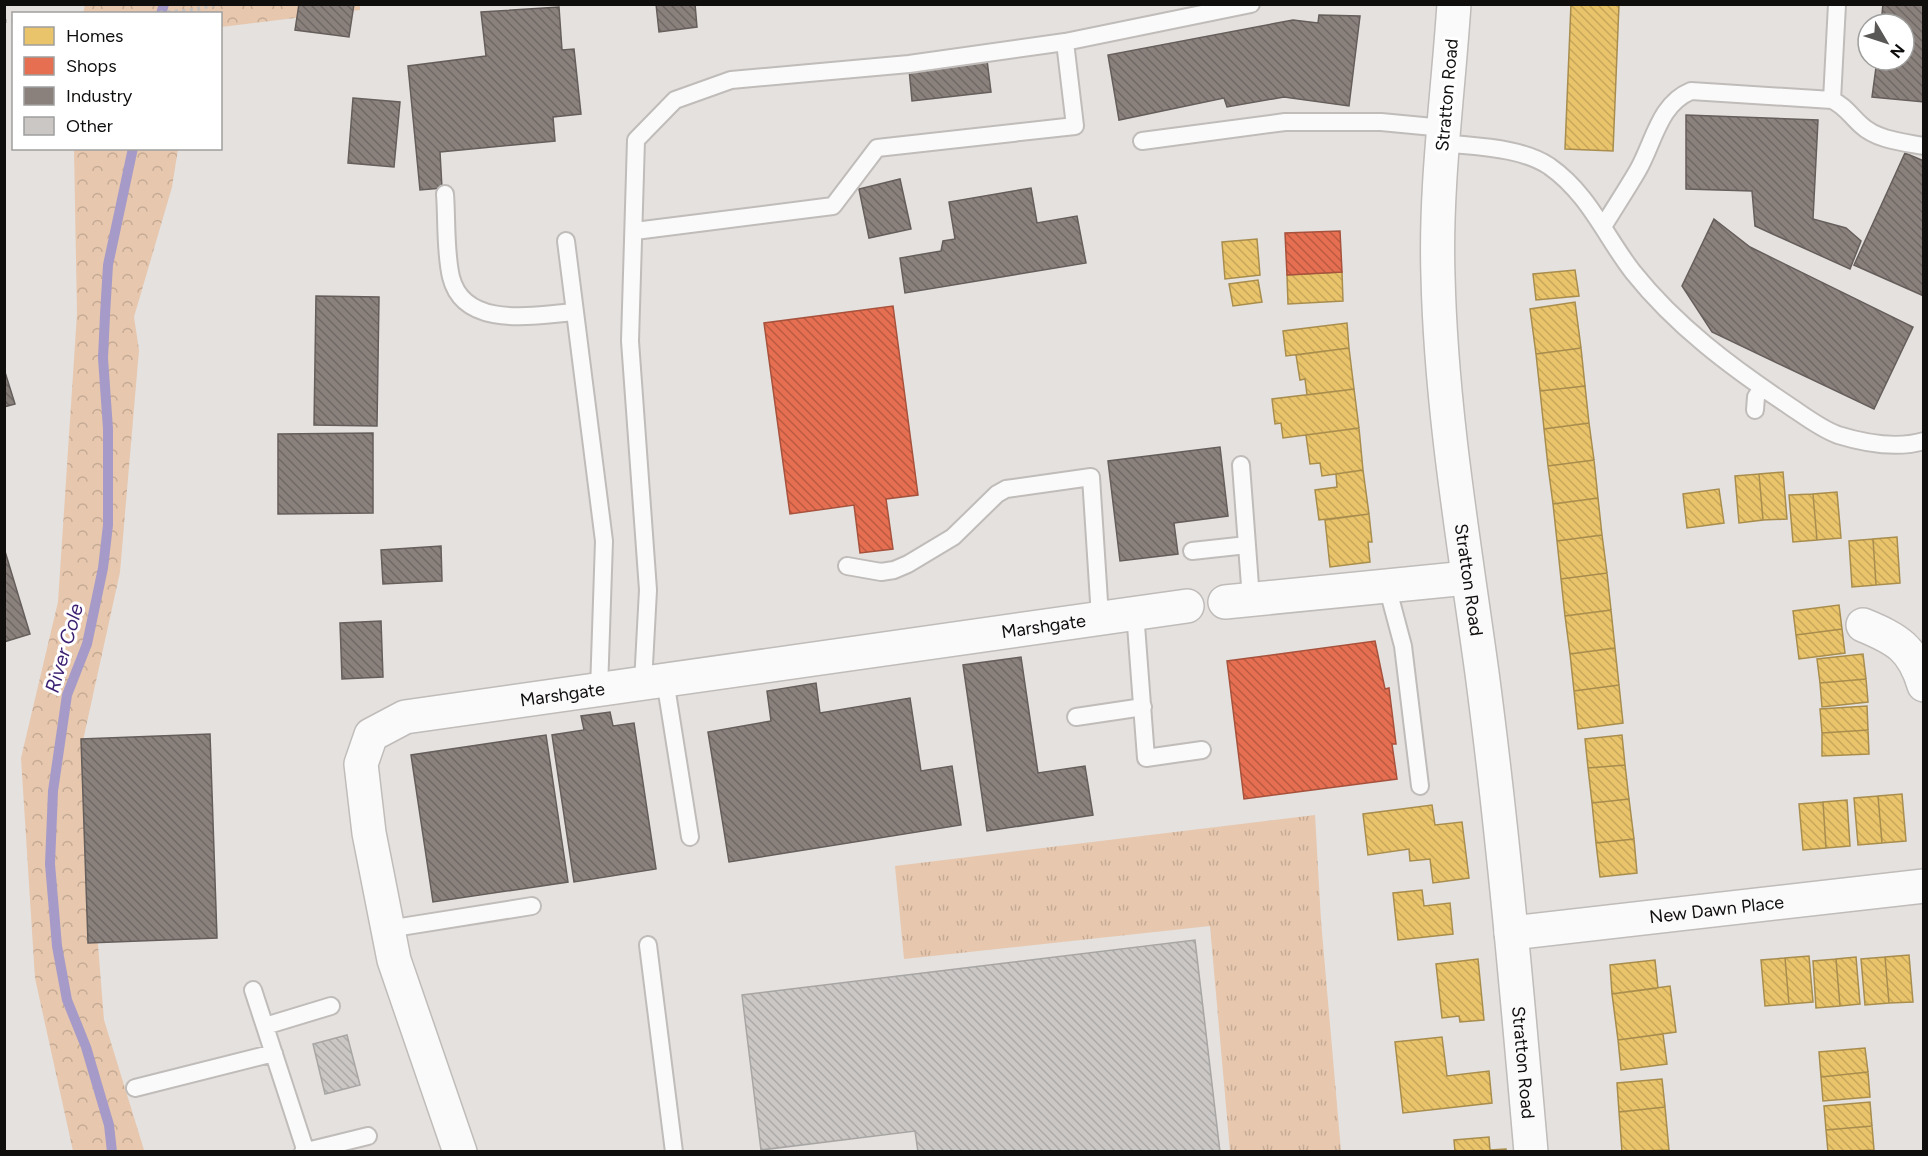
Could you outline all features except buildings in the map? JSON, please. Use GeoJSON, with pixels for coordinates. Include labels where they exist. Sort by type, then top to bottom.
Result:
{"type":"FeatureCollection","features":[{"type":"Feature","properties":{"kind":"street","name":"Stratton Road"},"geometry":{"type":"LineString","coordinates":[[1454,4],[1437,239],[1438,289],[1444,371],[1467,578],[1482,671],[1531,1152]]}},
{"type":"Feature","properties":{"kind":"street"},"geometry":{"type":"LineString","coordinates":[[1238,601],[1467,578]]}},
{"type":"Feature","properties":{"kind":"street","name":"Marshgate"},"geometry":{"type":"LineString","coordinates":[[460,1152],[439,1085],[410,1010],[388,929],[369,833],[361,764],[371,735],[405,717],[1100,616],[1187,606]]}},
{"type":"Feature","properties":{"kind":"street"},"geometry":{"type":"LineString","coordinates":[[1863,625],[1883,633],[1909,651],[1919,668],[1923,685]]}},
{"type":"Feature","properties":{"kind":"street","name":"New Dawn Place"},"geometry":{"type":"LineString","coordinates":[[1510,933],[1923,886]]}},
{"type":"Feature","properties":{"kind":"lane"},"geometry":{"type":"LineString","coordinates":[[690,837],[654,682],[630,341],[636,140],[675,100],[731,80],[909,64],[1065,42],[1251,4]]}},
{"type":"Feature","properties":{"kind":"lane"},"geometry":{"type":"LineString","coordinates":[[1832,100],[1837,4]]}},
{"type":"Feature","properties":{"kind":"lane"},"geometry":{"type":"LineString","coordinates":[[635,231],[833,206],[877,148],[1075,126],[1065,42]]}},
{"type":"Feature","properties":{"kind":"lane"},"geometry":{"type":"LineString","coordinates":[[1604,225],[1639,168],[1665,111],[1679,96],[1691,91],[1832,100],[1845,106],[1862,126],[1889,140],[1923,146]]}},
{"type":"Feature","properties":{"kind":"lane"},"geometry":{"type":"LineString","coordinates":[[1142,141],[1286,122],[1381,122],[1444,135],[1536,159],[1571,185],[1585,199],[1633,272],[1681,322],[1718,356],[1762,388],[1837,434],[1890,444],[1923,441]]}},
{"type":"Feature","properties":{"kind":"lane"},"geometry":{"type":"LineString","coordinates":[[445,194],[451,277],[463,301],[482,312],[515,316],[575,312]]}},
{"type":"Feature","properties":{"kind":"lane"},"geometry":{"type":"LineString","coordinates":[[566,241],[604,541],[599,690]]}},
{"type":"Feature","properties":{"kind":"lane"},"geometry":{"type":"LineString","coordinates":[[1755,410],[1756,397],[1762,388]]}},
{"type":"Feature","properties":{"kind":"lane"},"geometry":{"type":"LineString","coordinates":[[1238,601],[1247,545],[1241,465]]}},
{"type":"Feature","properties":{"kind":"lane"},"geometry":{"type":"LineString","coordinates":[[848,566],[881,572],[894,570],[953,537],[996,494],[1006,489],[1091,477],[1100,616]]}},
{"type":"Feature","properties":{"kind":"lane"},"geometry":{"type":"LineString","coordinates":[[1192,551],[1247,545]]}},
{"type":"Feature","properties":{"kind":"lane"},"geometry":{"type":"LineString","coordinates":[[1387,586],[1403,646],[1420,786]]}},
{"type":"Feature","properties":{"kind":"lane"},"geometry":{"type":"LineString","coordinates":[[1135,612],[1146,758],[1203,750]]}},
{"type":"Feature","properties":{"kind":"lane"},"geometry":{"type":"LineString","coordinates":[[1076,717],[1143,707]]}},
{"type":"Feature","properties":{"kind":"lane"},"geometry":{"type":"LineString","coordinates":[[388,929],[532,906]]}},
{"type":"Feature","properties":{"kind":"lane"},"geometry":{"type":"LineString","coordinates":[[648,945],[674,1152]]}},
{"type":"Feature","properties":{"kind":"lane"},"geometry":{"type":"LineString","coordinates":[[253,990],[305,1151],[368,1136]]}},
{"type":"Feature","properties":{"kind":"lane"},"geometry":{"type":"LineString","coordinates":[[265,1026],[331,1006]]}},
{"type":"Feature","properties":{"kind":"lane"},"geometry":{"type":"LineString","coordinates":[[135,1088],[274,1053]]}},
{"type":"Feature","properties":{"kind":"path"},"geometry":{"type":"LineString","coordinates":[[169,12],[193,10],[217,4]]}},
{"type":"Feature","properties":{"kind":"green space"},"geometry":{"type":"Polygon","coordinates":[[[85,4],[360,5],[360,10],[222,27],[222,12],[83,12],[85,4]]]}},
{"type":"Feature","properties":{"kind":"green space"},"geometry":{"type":"Polygon","coordinates":[[[74,150],[178,150],[172,187],[134,317],[139,350],[120,572],[82,745],[104,1020],[144,1150],[141,1151],[73,1151],[35,978],[21,758],[58,602],[77,314],[74,150]]]}},
{"type":"Feature","properties":{"kind":"green space"},"geometry":{"type":"Polygon","coordinates":[[[1315,815],[1321,921],[1341,1151],[1230,1151],[1210,926],[904,959],[895,866],[1315,815]]]}},
{"type":"Feature","properties":{"kind":"waterway","name":"River Cole"},"geometry":{"type":"LineString","coordinates":[[162,12],[164,4]]}},
{"type":"Feature","properties":{"kind":"waterway","name":"River Cole"},"geometry":{"type":"LineString","coordinates":[[112,1152],[109,1125],[86,1047],[67,1000],[57,946],[50,864],[53,791],[67,695],[87,644],[103,568],[108,525],[108,429],[103,358],[108,265],[133,150]]}}]}
